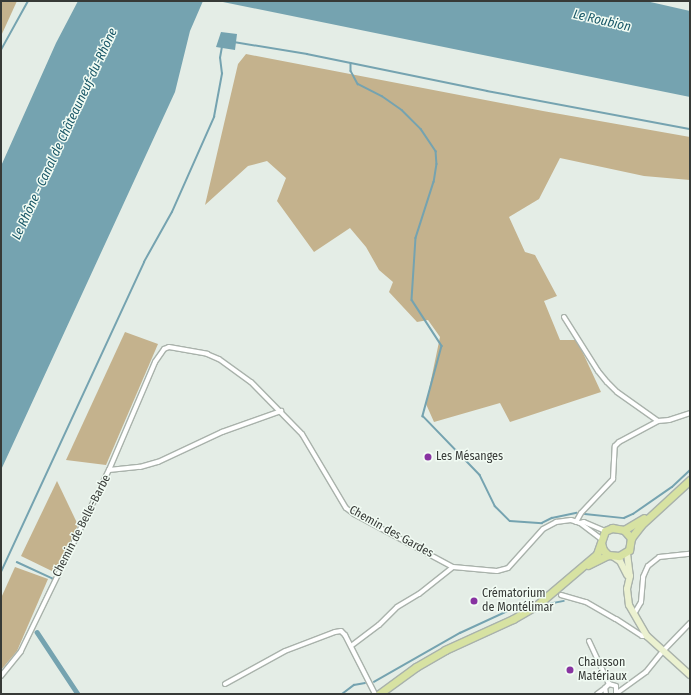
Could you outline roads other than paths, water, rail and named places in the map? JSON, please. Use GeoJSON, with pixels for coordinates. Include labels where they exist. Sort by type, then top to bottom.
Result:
{"type":"FeatureCollection","features":[{"type":"Feature","properties":{"kind":"main road"},"geometry":{"type":"LineString","coordinates":[[631,538],[656,510],[690,480]]}},
{"type":"Feature","properties":{"kind":"main road"},"geometry":{"type":"LineString","coordinates":[[624,530],[656,510]]}},
{"type":"Feature","properties":{"kind":"main road"},"geometry":{"type":"LineString","coordinates":[[379,694],[445,650],[513,620],[537,605],[583,568],[597,554],[605,531],[612,528],[624,530],[631,538],[631,544],[627,553],[619,556],[611,556],[583,568]]}},
{"type":"Feature","properties":{"kind":"main road"},"geometry":{"type":"LineString","coordinates":[[601,541],[603,550],[611,556]]}},
{"type":"Feature","properties":{"kind":"street"},"geometry":{"type":"LineString","coordinates":[[564,317],[598,371],[607,382],[617,392],[658,421]]}},
{"type":"Feature","properties":{"kind":"street","name":"Chemin des Gardes"},"geometry":{"type":"LineString","coordinates":[[109,470],[155,362],[164,349],[169,347],[207,354],[219,359],[252,382],[281,411],[308,442],[346,508],[354,514],[453,567],[490,571],[508,568],[543,529],[556,522],[571,520],[578,522]]}},
{"type":"Feature","properties":{"kind":"street","name":"Chemin de Belle-Barbe"},"geometry":{"type":"LineString","coordinates":[[1,676],[21,651],[109,470],[140,467],[158,462],[222,432],[281,411]]}},
{"type":"Feature","properties":{"kind":"street"},"geometry":{"type":"LineString","coordinates":[[578,522],[580,513],[613,479],[615,446],[618,442],[658,421],[669,420],[690,413]]}},
{"type":"Feature","properties":{"kind":"street"},"geometry":{"type":"LineString","coordinates":[[578,522],[584,522],[605,531]]}},
{"type":"Feature","properties":{"kind":"street"},"geometry":{"type":"LineString","coordinates":[[578,522],[601,541]]}},
{"type":"Feature","properties":{"kind":"street"},"geometry":{"type":"LineString","coordinates":[[627,553],[629,568],[627,598],[634,614],[647,636],[690,674]]}},
{"type":"Feature","properties":{"kind":"street"},"geometry":{"type":"LineString","coordinates":[[634,614],[641,602],[643,577],[648,566],[658,558],[690,554]]}},
{"type":"Feature","properties":{"kind":"street"},"geometry":{"type":"LineString","coordinates":[[611,556],[624,566],[629,581]]}},
{"type":"Feature","properties":{"kind":"street"},"geometry":{"type":"LineString","coordinates":[[352,646],[380,626],[397,608],[419,594],[453,567]]}},
{"type":"Feature","properties":{"kind":"street"},"geometry":{"type":"LineString","coordinates":[[561,595],[586,602],[642,636],[647,636]]}},
{"type":"Feature","properties":{"kind":"street"},"geometry":{"type":"LineString","coordinates":[[616,694],[646,672],[663,651],[690,623]]}},
{"type":"Feature","properties":{"kind":"street"},"geometry":{"type":"LineString","coordinates":[[225,684],[246,674],[285,651],[341,631],[345,634],[352,646],[375,694]]}},
{"type":"Feature","properties":{"kind":"street"},"geometry":{"type":"LineString","coordinates":[[589,641],[607,686],[605,694]]}},
{"type":"Feature","properties":{"kind":"street"},"geometry":{"type":"LineString","coordinates":[[617,688],[632,683]]}},
{"type":"Feature","properties":{"kind":"street"},"geometry":{"type":"LineString","coordinates":[[597,694],[607,686],[615,685],[617,688]]}},
{"type":"Feature","properties":{"kind":"street"},"geometry":{"type":"LineString","coordinates":[[616,694],[617,688]]}},
{"type":"Feature","properties":{"kind":"water","name":"Le Rhône - Canal de Châteauneuf-du-Rhône"},"geometry":{"type":"Polygon","coordinates":[[[78,1],[203,1],[190,31],[175,92],[1,470],[1,166],[56,43],[78,1]]]}},
{"type":"Feature","properties":{"kind":"water","name":"Le Roubion"},"geometry":{"type":"Polygon","coordinates":[[[218,1],[646,1],[690,11],[690,97],[218,1]]]}},
{"type":"Feature","properties":{"kind":"water"},"geometry":{"type":"Polygon","coordinates":[[[221,32],[237,34],[235,50],[216,47],[221,32]]]}},
{"type":"Feature","properties":{"kind":"waterway"},"geometry":{"type":"LineString","coordinates":[[1,50],[28,1]]}},
{"type":"Feature","properties":{"kind":"waterway"},"geometry":{"type":"LineString","coordinates":[[234,42],[307,54],[487,91],[690,129]]}},
{"type":"Feature","properties":{"kind":"waterway"},"geometry":{"type":"LineString","coordinates":[[1,572],[144,262],[172,212],[214,117],[222,74],[220,58],[222,47]]}},
{"type":"Feature","properties":{"kind":"waterway"},"geometry":{"type":"LineString","coordinates":[[351,63],[351,71],[358,84],[382,96],[402,110],[421,129],[436,151],[437,164],[434,182],[416,238],[412,300],[442,346],[423,416],[480,475],[495,506],[510,521],[542,523],[552,518],[576,513]]}},
{"type":"Feature","properties":{"kind":"waterway"},"geometry":{"type":"LineString","coordinates":[[585,514],[624,518],[633,514],[672,487],[690,470]]}},
{"type":"Feature","properties":{"kind":"waterway"},"geometry":{"type":"LineString","coordinates":[[17,562],[54,579],[53,580]]}},
{"type":"Feature","properties":{"kind":"waterway"},"geometry":{"type":"LineString","coordinates":[[32,625],[50,587]]}},
{"type":"Feature","properties":{"kind":"waterway"},"geometry":{"type":"LineString","coordinates":[[543,605],[564,601]]}},
{"type":"Feature","properties":{"kind":"waterway"},"geometry":{"type":"LineString","coordinates":[[374,682],[460,633],[521,605],[531,605]]}},
{"type":"Feature","properties":{"kind":"waterway"},"geometry":{"type":"LineString","coordinates":[[37,632],[78,694]]}},
{"type":"Feature","properties":{"kind":"waterway"},"geometry":{"type":"LineString","coordinates":[[342,694],[354,685],[365,683]]}},
{"type":"Feature","properties":{"kind":"place","name":"Les Mésanges"},"geometry":{"type":"Point","coordinates":[428,457]}},
{"type":"Feature","properties":{"kind":"place","name":"Crématorium de Montélimar"},"geometry":{"type":"Point","coordinates":[474,601]}},
{"type":"Feature","properties":{"kind":"place","name":"Chausson Matériaux"},"geometry":{"type":"Point","coordinates":[570,670]}}]}
